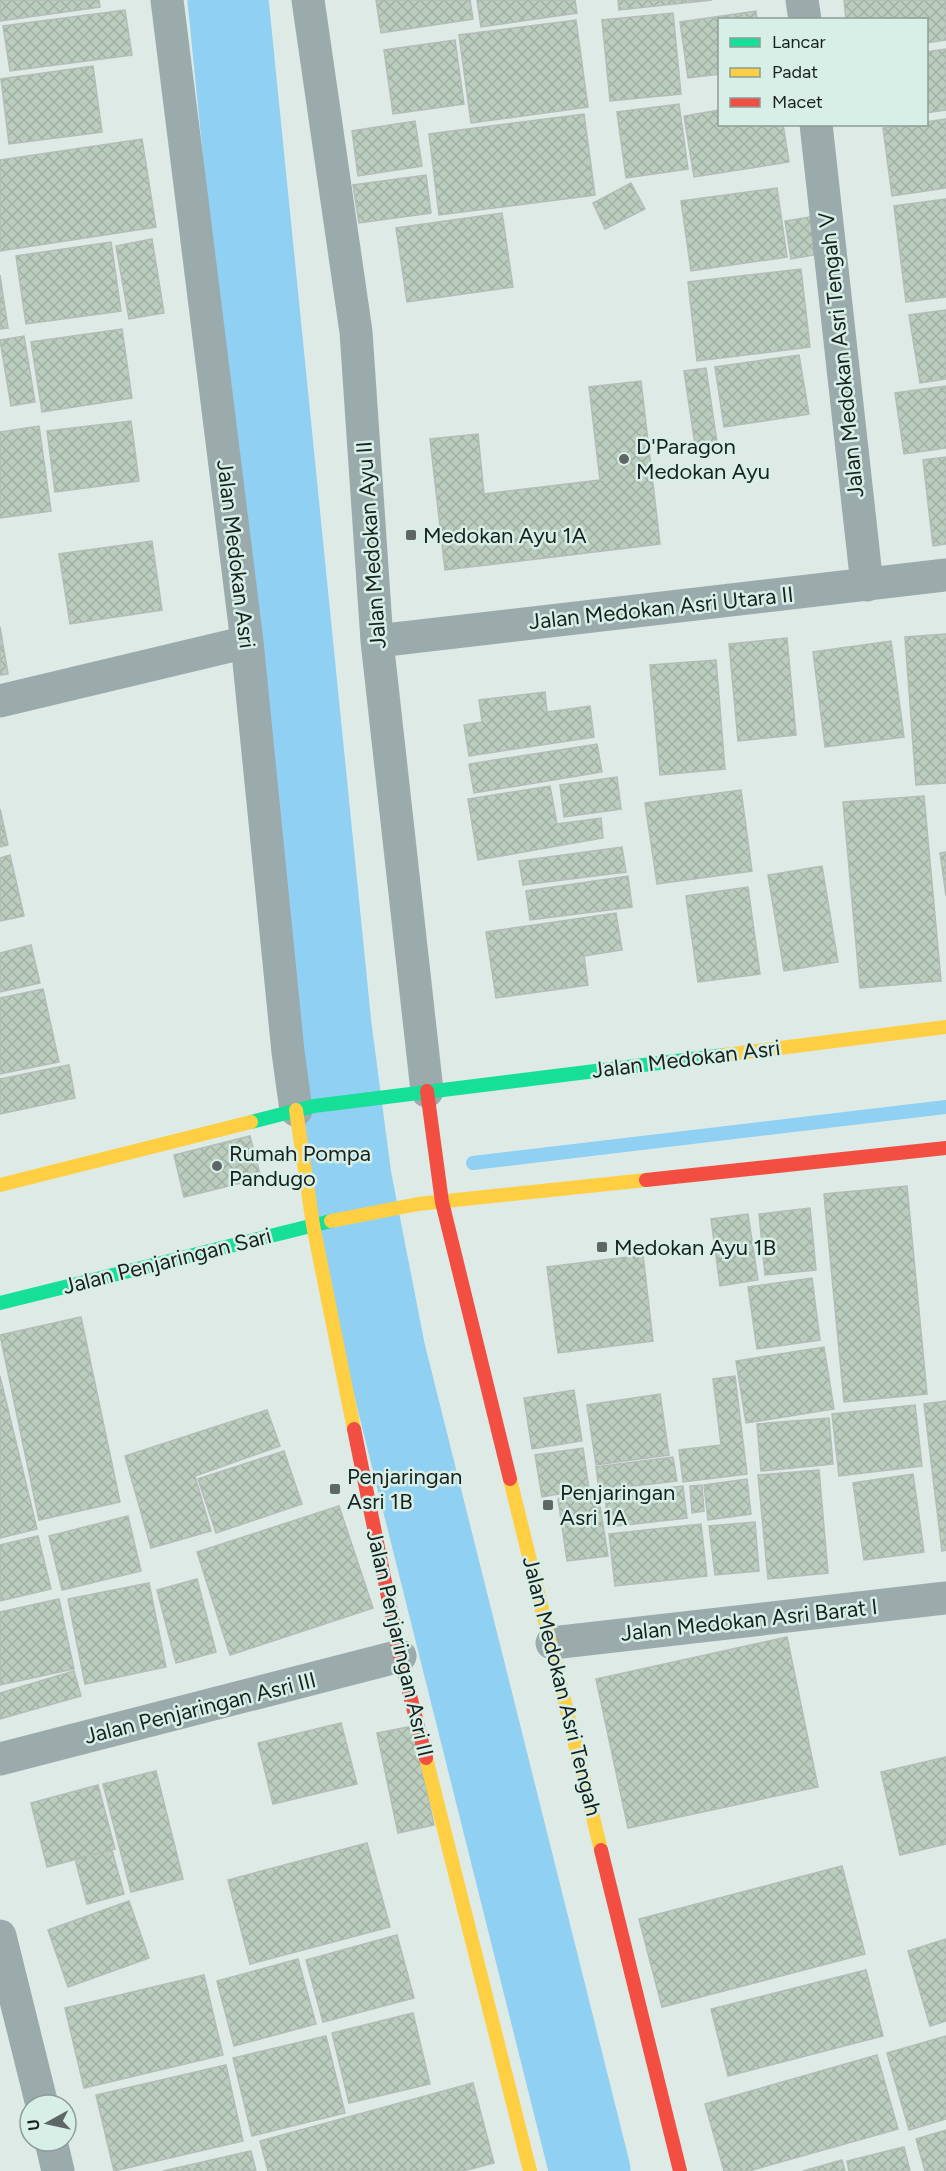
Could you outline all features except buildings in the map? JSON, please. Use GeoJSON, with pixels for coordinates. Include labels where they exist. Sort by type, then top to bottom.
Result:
{"type":"FeatureCollection","features":[{"type":"Feature","properties":{"kind":"street","name":"Jalan Medokan Asri"},"geometry":{"type":"LineString","coordinates":[[167,0],[247,642],[288,1052],[305,1108],[946,1027]]}},
{"type":"Feature","properties":{"kind":"street","name":"Jalan Medokan Ayu II"},"geometry":{"type":"LineString","coordinates":[[308,0],[356,332],[377,641],[418,1092]]}},
{"type":"Feature","properties":{"kind":"street"},"geometry":{"type":"LineString","coordinates":[[802,0],[805,18]]}},
{"type":"Feature","properties":{"kind":"street","name":"Jalan Medokan Asri Tengah V"},"geometry":{"type":"LineString","coordinates":[[816,126],[867,585]]}},
{"type":"Feature","properties":{"kind":"street","name":"Jalan Medokan Asri Utara II"},"geometry":{"type":"LineString","coordinates":[[377,641],[946,576]]}},
{"type":"Feature","properties":{"kind":"street"},"geometry":{"type":"LineString","coordinates":[[0,701],[247,642]]}},
{"type":"Feature","properties":{"kind":"street"},"geometry":{"type":"LineString","coordinates":[[418,1092],[442,1202],[946,1148]]}},
{"type":"Feature","properties":{"kind":"street"},"geometry":{"type":"LineString","coordinates":[[0,1185],[305,1108]]}},
{"type":"Feature","properties":{"kind":"street","name":"Jalan Penjaringan Asri II"},"geometry":{"type":"LineString","coordinates":[[305,1108],[313,1225],[400,1656],[530,2171]]}},
{"type":"Feature","properties":{"kind":"street","name":"Jalan Penjaringan Sari"},"geometry":{"type":"LineString","coordinates":[[0,1303],[333,1220],[418,1204],[442,1202]]}},
{"type":"Feature","properties":{"kind":"street","name":"Jalan Medokan Asri Tengah"},"geometry":{"type":"LineString","coordinates":[[442,1202],[680,2171]]}},
{"type":"Feature","properties":{"kind":"street","name":"Jalan Medokan Asri Barat I"},"geometry":{"type":"LineString","coordinates":[[552,1643],[946,1598]]}},
{"type":"Feature","properties":{"kind":"street","name":"Jalan Penjaringan Asri III"},"geometry":{"type":"LineString","coordinates":[[0,1759],[400,1656]]}},
{"type":"Feature","properties":{"kind":"street"},"geometry":{"type":"LineString","coordinates":[[0,1936],[39,2093]]}},
{"type":"Feature","properties":{"kind":"street"},"geometry":{"type":"LineString","coordinates":[[54,2153],[58,2171]]}},
{"type":"Feature","properties":{"kind":"waterway"},"geometry":{"type":"LineString","coordinates":[[228,0],[331,1026],[351,1178],[385,1352],[590,2171]]}},
{"type":"Feature","properties":{"kind":"waterway"},"geometry":{"type":"LineString","coordinates":[[473,1163],[946,1107]]}},
{"type":"Feature","properties":{"kind":"traffic: fast"},"geometry":{"type":"LineString","coordinates":[[251,1122],[314,1106],[724,1055]]}},
{"type":"Feature","properties":{"kind":"traffic: fast"},"geometry":{"type":"LineString","coordinates":[[0,1303],[331,1221]]}},
{"type":"Feature","properties":{"kind":"traffic: slow"},"geometry":{"type":"LineString","coordinates":[[724,1055],[946,1027]]}},
{"type":"Feature","properties":{"kind":"traffic: slow"},"geometry":{"type":"LineString","coordinates":[[296,1110],[313,1225],[354,1429]]}},
{"type":"Feature","properties":{"kind":"traffic: slow"},"geometry":{"type":"LineString","coordinates":[[0,1185],[251,1122]]}},
{"type":"Feature","properties":{"kind":"traffic: slow"},"geometry":{"type":"LineString","coordinates":[[331,1221],[418,1204],[646,1180]]}},
{"type":"Feature","properties":{"kind":"traffic: slow"},"geometry":{"type":"LineString","coordinates":[[510,1479],[601,1850]]}},
{"type":"Feature","properties":{"kind":"traffic: slow"},"geometry":{"type":"LineString","coordinates":[[426,1758],[530,2171]]}},
{"type":"Feature","properties":{"kind":"traffic: jam"},"geometry":{"type":"LineString","coordinates":[[427,1091],[442,1202],[510,1479]]}},
{"type":"Feature","properties":{"kind":"traffic: jam"},"geometry":{"type":"LineString","coordinates":[[646,1180],[946,1148]]}},
{"type":"Feature","properties":{"kind":"traffic: jam"},"geometry":{"type":"LineString","coordinates":[[354,1429],[400,1656],[426,1758]]}},
{"type":"Feature","properties":{"kind":"traffic: jam"},"geometry":{"type":"LineString","coordinates":[[601,1850],[680,2171]]}},
{"type":"Feature","properties":{"kind":"place","name":"D'Paragon Medokan Ayu"},"geometry":{"type":"Point","coordinates":[624,459]}},
{"type":"Feature","properties":{"kind":"place","name":"Medokan Ayu 1A"},"geometry":{"type":"Point","coordinates":[411,535]}},
{"type":"Feature","properties":{"kind":"place","name":"Rumah Pompa Pandugo"},"geometry":{"type":"Point","coordinates":[217,1166]}},
{"type":"Feature","properties":{"kind":"place","name":"Medokan Ayu 1B"},"geometry":{"type":"Point","coordinates":[602,1247]}},
{"type":"Feature","properties":{"kind":"place","name":"Penjaringan Asri 1B"},"geometry":{"type":"Point","coordinates":[335,1489]}},
{"type":"Feature","properties":{"kind":"place","name":"Penjaringan Asri 1A"},"geometry":{"type":"Point","coordinates":[548,1505]}}]}
